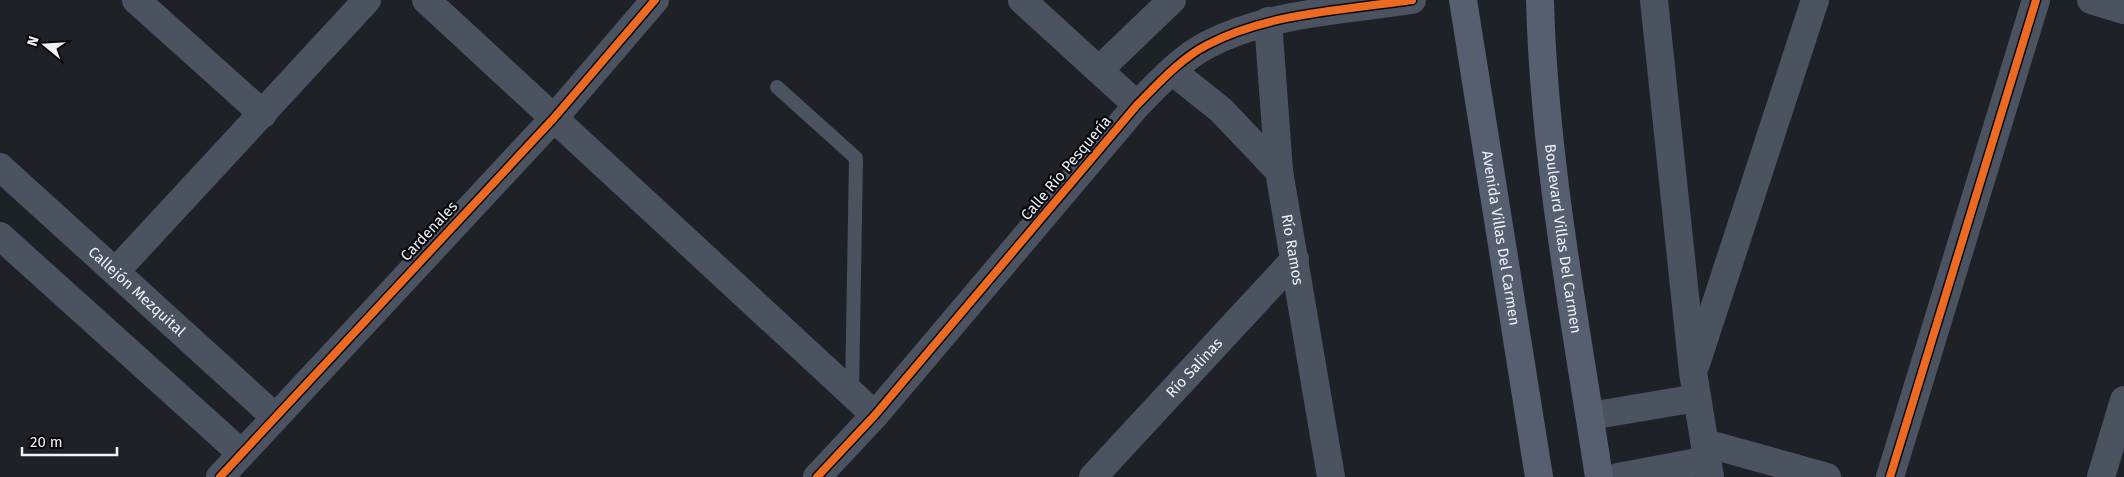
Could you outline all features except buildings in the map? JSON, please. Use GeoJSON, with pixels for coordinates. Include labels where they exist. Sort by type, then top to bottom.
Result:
{"type":"FeatureCollection","features":[{"type":"Feature","properties":{"kind":"street"},"geometry":{"type":"LineString","coordinates":[[136,0],[263,114]]}},
{"type":"Feature","properties":{"kind":"street"},"geometry":{"type":"LineString","coordinates":[[116,271],[367,0]]}},
{"type":"Feature","properties":{"kind":"street"},"geometry":{"type":"LineString","coordinates":[[426,0],[875,415]]}},
{"type":"Feature","properties":{"kind":"street","name":"Cardenales"},"geometry":{"type":"LineString","coordinates":[[230,469],[275,416],[554,118],[655,0]]}},
{"type":"Feature","properties":{"kind":"street"},"geometry":{"type":"LineString","coordinates":[[1022,0],[1137,105]]}},
{"type":"Feature","properties":{"kind":"street"},"geometry":{"type":"LineString","coordinates":[[1099,70],[1172,0]]}},
{"type":"Feature","properties":{"kind":"street","name":"Calle Río Pesquería"},"geometry":{"type":"LineString","coordinates":[[817,477],[875,415],[1137,105],[1172,71],[1205,46],[1238,31],[1268,21],[1412,0]]}},
{"type":"Feature","properties":{"kind":"street","name":"Avenida Villas Del Carmen"},"geometry":{"type":"LineString","coordinates":[[1463,0],[1539,477]]}},
{"type":"Feature","properties":{"kind":"street","name":"Boulevard Villas Del Carmen"},"geometry":{"type":"LineString","coordinates":[[1540,0],[1541,56],[1551,158],[1599,477]]}},
{"type":"Feature","properties":{"kind":"street"},"geometry":{"type":"LineString","coordinates":[[1654,0],[1695,385],[1708,460]]}},
{"type":"Feature","properties":{"kind":"street"},"geometry":{"type":"LineString","coordinates":[[1695,385],[1815,0]]}},
{"type":"Feature","properties":{"kind":"street"},"geometry":{"type":"LineString","coordinates":[[1890,477],[2036,0]]}},
{"type":"Feature","properties":{"kind":"street"},"geometry":{"type":"LineString","coordinates":[[2091,0],[2124,10]]}},
{"type":"Feature","properties":{"kind":"street","name":"Río Ramos"},"geometry":{"type":"LineString","coordinates":[[1268,21],[1279,171],[1331,477]]}},
{"type":"Feature","properties":{"kind":"street"},"geometry":{"type":"LineString","coordinates":[[1172,71],[1221,110],[1279,171]]}},
{"type":"Feature","properties":{"kind":"street","name":"Callejón Mezquital"},"geometry":{"type":"LineString","coordinates":[[0,166],[275,416]]}},
{"type":"Feature","properties":{"kind":"street"},"geometry":{"type":"LineString","coordinates":[[0,236],[230,469]]}},
{"type":"Feature","properties":{"kind":"street","name":"Río Salinas"},"geometry":{"type":"LineString","coordinates":[[1093,477],[1295,259]]}},
{"type":"Feature","properties":{"kind":"street"},"geometry":{"type":"LineString","coordinates":[[1590,416],[1695,385]]}},
{"type":"Feature","properties":{"kind":"street"},"geometry":{"type":"LineString","coordinates":[[2101,477],[2124,400]]}},
{"type":"Feature","properties":{"kind":"street"},"geometry":{"type":"LineString","coordinates":[[1618,477],[1708,460],[1827,477]]}},
{"type":"Feature","properties":{"kind":"lane"},"geometry":{"type":"LineString","coordinates":[[777,87],[856,158],[852,394]]}},
{"type":"Feature","properties":{"kind":"cycle path"},"geometry":{"type":"LineString","coordinates":[[220,477],[554,118],[655,0]]}},
{"type":"Feature","properties":{"kind":"cycle path"},"geometry":{"type":"LineString","coordinates":[[817,477],[875,415],[1137,105],[1161,80],[1188,57],[1230,34],[1281,19],[1412,0]]}},
{"type":"Feature","properties":{"kind":"cycle path"},"geometry":{"type":"LineString","coordinates":[[1890,477],[2036,0]]}}]}
